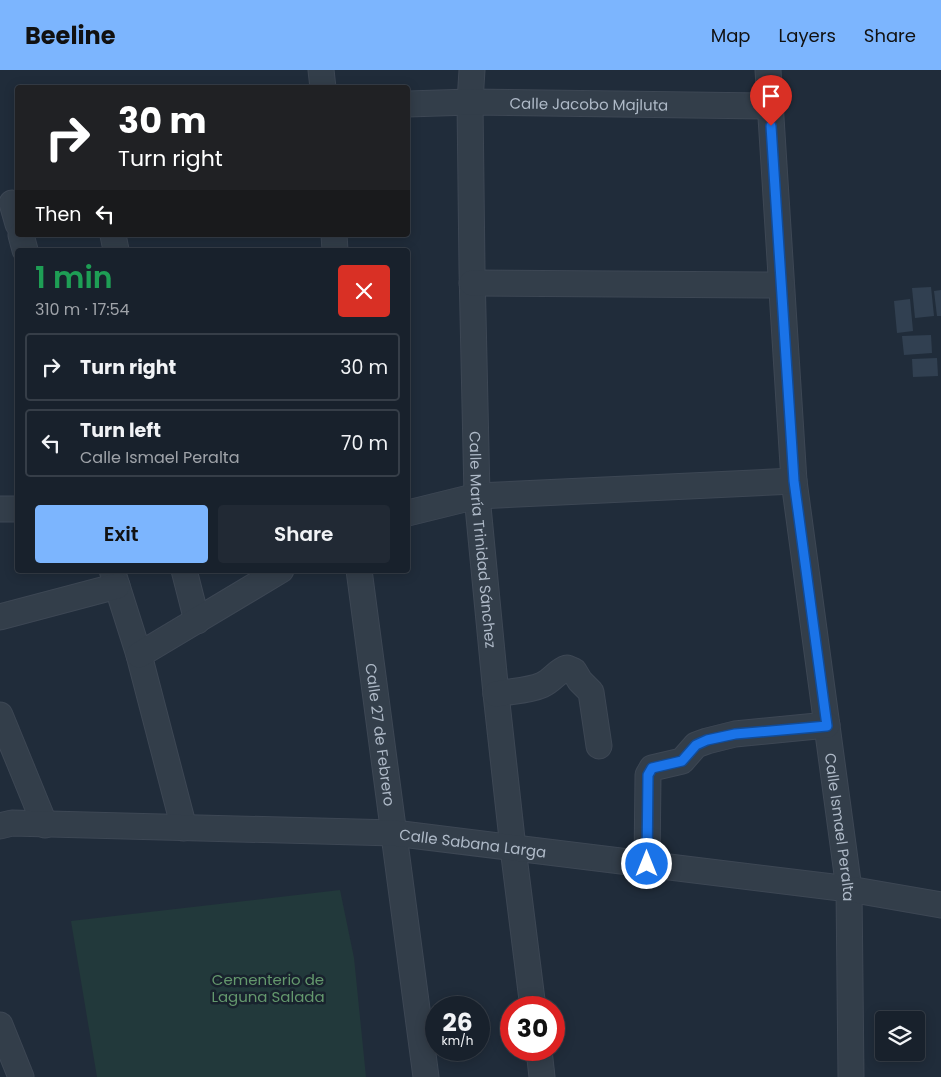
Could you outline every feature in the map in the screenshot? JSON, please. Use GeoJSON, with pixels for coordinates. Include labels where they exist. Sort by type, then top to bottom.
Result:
{"type":"FeatureCollection","features":[{"type":"Feature","properties":{"kind":"street"},"geometry":{"type":"LineString","coordinates":[[321,70],[323,85]]}},
{"type":"Feature","properties":{"kind":"street","name":"Calle María Trinidad Sánchez"},"geometry":{"type":"LineString","coordinates":[[472,70],[470,102],[472,282],[477,496],[496,694],[532,996]]}},
{"type":"Feature","properties":{"kind":"street","name":"Calle Ismael Peralta"},"geometry":{"type":"LineString","coordinates":[[768,70],[794,481],[849,889],[851,1077]]}},
{"type":"Feature","properties":{"kind":"street","name":"Calle Jacobo Majluta"},"geometry":{"type":"LineString","coordinates":[[410,104],[470,102],[770,106]]}},
{"type":"Feature","properties":{"kind":"street"},"geometry":{"type":"LineString","coordinates":[[472,282],[781,285]]}},
{"type":"Feature","properties":{"kind":"street"},"geometry":{"type":"LineString","coordinates":[[410,513],[477,496],[794,481]]}},
{"type":"Feature","properties":{"kind":"street"},"geometry":{"type":"LineString","coordinates":[[0,509],[15,509]]}},
{"type":"Feature","properties":{"kind":"street"},"geometry":{"type":"LineString","coordinates":[[185,573],[197,620]]}},
{"type":"Feature","properties":{"kind":"street"},"geometry":{"type":"LineString","coordinates":[[139,655],[276,573]]}},
{"type":"Feature","properties":{"kind":"street","name":"Calle 27 de Febrero"},"geometry":{"type":"LineString","coordinates":[[359,573],[426,1077]]}},
{"type":"Feature","properties":{"kind":"street"},"geometry":{"type":"LineString","coordinates":[[0,617],[114,578],[139,655],[184,828]]}},
{"type":"Feature","properties":{"kind":"street"},"geometry":{"type":"LineString","coordinates":[[496,694],[540,686],[554,678],[559,671],[567,668],[574,671],[590,692],[599,746]]}},
{"type":"Feature","properties":{"kind":"street"},"geometry":{"type":"LineString","coordinates":[[0,715],[46,825]]}},
{"type":"Feature","properties":{"kind":"street"},"geometry":{"type":"LineString","coordinates":[[647,864],[648,775],[652,768],[682,761],[696,745],[707,740],[735,734],[827,726]]}},
{"type":"Feature","properties":{"kind":"street","name":"Calle Sabana Larga"},"geometry":{"type":"LineString","coordinates":[[0,826],[12,823],[394,833],[849,889],[941,905]]}},
{"type":"Feature","properties":{"kind":"street"},"geometry":{"type":"LineString","coordinates":[[0,1025],[21,1077]]}},
{"type":"Feature","properties":{"kind":"street"},"geometry":{"type":"LineString","coordinates":[[540,1061],[542,1077]]}},
{"type":"Feature","properties":{"kind":"green space","name":"Cementerio de Laguna Salada"},"geometry":{"type":"Polygon","coordinates":[[[340,890],[354,958],[366,1077],[97,1077],[71,921],[340,890]]]}},
{"type":"Feature","properties":{"kind":"building"},"geometry":{"type":"Polygon","coordinates":[[[931,287],[934,316],[915,318],[912,288],[931,287]]]}},
{"type":"Feature","properties":{"kind":"building"},"geometry":{"type":"Polygon","coordinates":[[[941,290],[941,316],[937,316],[934,291],[941,290]]]}},
{"type":"Feature","properties":{"kind":"building"},"geometry":{"type":"Polygon","coordinates":[[[910,299],[913,331],[897,333],[894,301],[910,299]]]}},
{"type":"Feature","properties":{"kind":"building"},"geometry":{"type":"Polygon","coordinates":[[[931,335],[932,353],[904,355],[902,336],[931,335]]]}},
{"type":"Feature","properties":{"kind":"building"},"geometry":{"type":"Polygon","coordinates":[[[937,358],[938,376],[913,377],[912,359],[937,358]]]}},
{"type":"Feature","properties":{"kind":"route"},"geometry":{"type":"LineString","coordinates":[[647,864],[648,775],[652,768],[682,761],[696,745],[707,740],[735,734],[827,726],[794,481],[771,126]]}}]}
